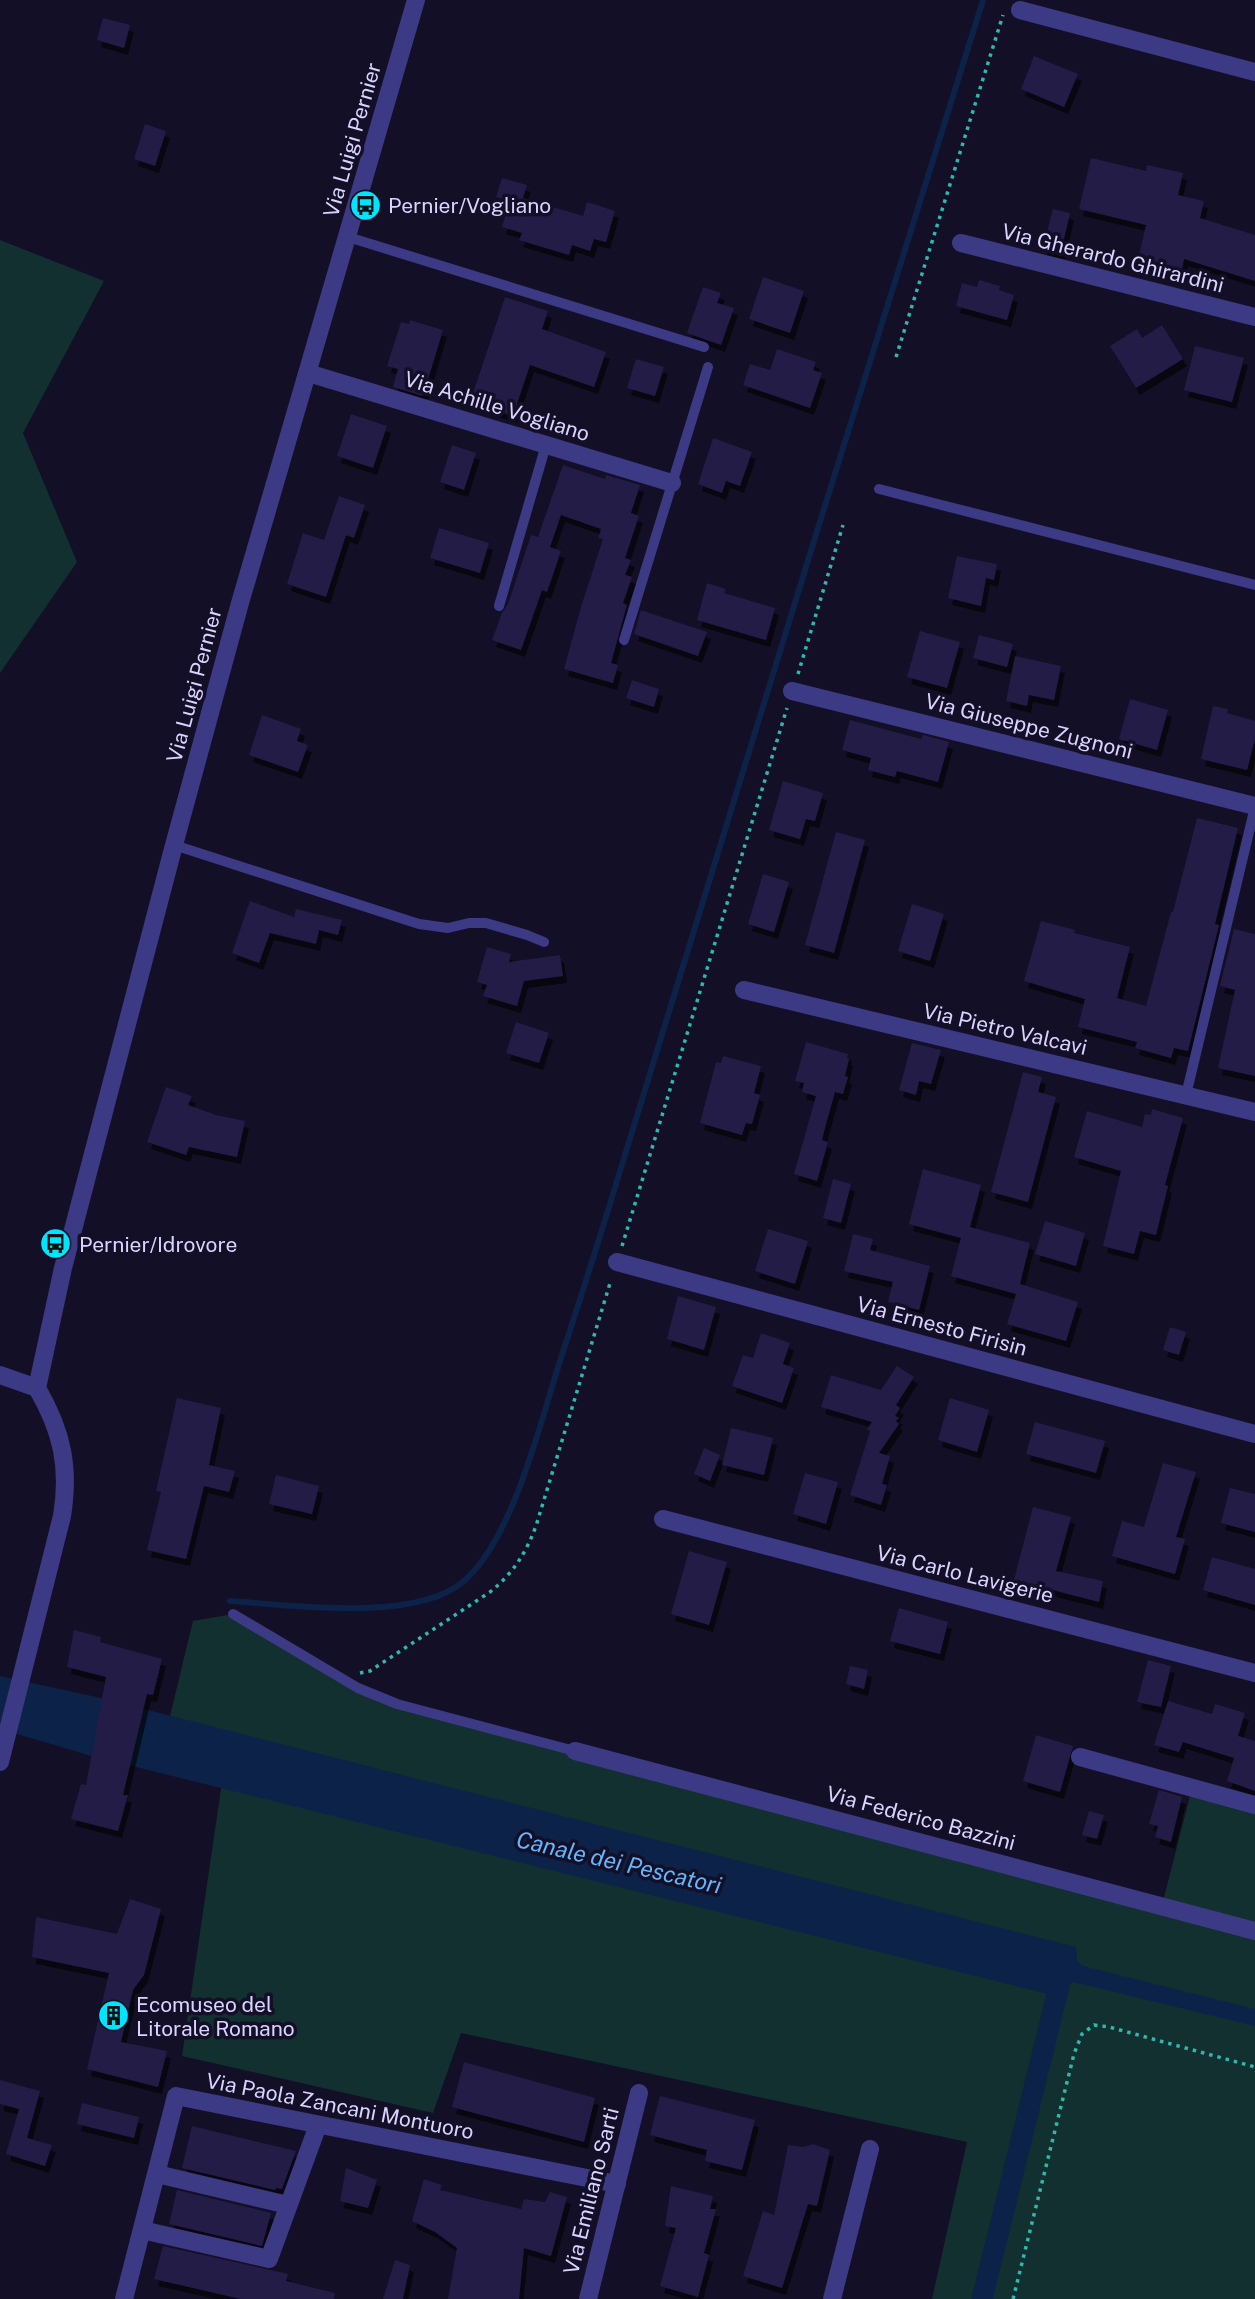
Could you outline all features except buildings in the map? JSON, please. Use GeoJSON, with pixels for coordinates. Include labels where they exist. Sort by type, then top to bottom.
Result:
{"type":"FeatureCollection","features":[{"type":"Feature","properties":{"kind":"street","name":"Via Luigi Pernier"},"geometry":{"type":"LineString","coordinates":[[37,1388],[63,1268],[240,603],[416,0]]}},
{"type":"Feature","properties":{"kind":"street"},"geometry":{"type":"LineString","coordinates":[[1012,11],[1255,72]]}},
{"type":"Feature","properties":{"kind":"street","name":"Via Gherardo Ghirardini"},"geometry":{"type":"LineString","coordinates":[[961,243],[1255,317]]}},
{"type":"Feature","properties":{"kind":"street","name":"Via Achille Vogliano"},"geometry":{"type":"LineString","coordinates":[[308,373],[672,483]]}},
{"type":"Feature","properties":{"kind":"street","name":"Via Giuseppe Zugnoni"},"geometry":{"type":"LineString","coordinates":[[792,691],[1255,806]]}},
{"type":"Feature","properties":{"kind":"street","name":"Via Pietro Valcavi"},"geometry":{"type":"LineString","coordinates":[[744,990],[1255,1112]]}},
{"type":"Feature","properties":{"kind":"street","name":"Via Ernesto Firisin"},"geometry":{"type":"LineString","coordinates":[[617,1262],[1255,1434]]}},
{"type":"Feature","properties":{"kind":"street"},"geometry":{"type":"LineString","coordinates":[[0,1375],[37,1388],[59,1433],[66,1481],[62,1517],[0,1762]]}},
{"type":"Feature","properties":{"kind":"street","name":"Via Carlo Lavigerie"},"geometry":{"type":"LineString","coordinates":[[663,1520],[1255,1673]]}},
{"type":"Feature","properties":{"kind":"street","name":"Via Federico Bazzini"},"geometry":{"type":"LineString","coordinates":[[575,1751],[1255,1931]]}},
{"type":"Feature","properties":{"kind":"street"},"geometry":{"type":"LineString","coordinates":[[1080,1757],[1255,1805]]}},
{"type":"Feature","properties":{"kind":"street","name":"Via Emiliano Sarti"},"geometry":{"type":"LineString","coordinates":[[588,2299],[639,2093]]}},
{"type":"Feature","properties":{"kind":"street","name":"Via Paola Zancani Montuoro"},"geometry":{"type":"LineString","coordinates":[[124,2299],[176,2096],[617,2185]]}},
{"type":"Feature","properties":{"kind":"street"},"geometry":{"type":"LineString","coordinates":[[142,2230],[269,2259],[318,2125]]}},
{"type":"Feature","properties":{"kind":"street"},"geometry":{"type":"LineString","coordinates":[[832,2299],[870,2149]]}},
{"type":"Feature","properties":{"kind":"street"},"geometry":{"type":"LineString","coordinates":[[157,2174],[289,2205]]}},
{"type":"Feature","properties":{"kind":"lane"},"geometry":{"type":"LineString","coordinates":[[348,237],[704,347]]}},
{"type":"Feature","properties":{"kind":"lane"},"geometry":{"type":"LineString","coordinates":[[624,640],[708,367]]}},
{"type":"Feature","properties":{"kind":"lane"},"geometry":{"type":"LineString","coordinates":[[499,606],[546,445]]}},
{"type":"Feature","properties":{"kind":"lane"},"geometry":{"type":"LineString","coordinates":[[879,489],[1255,585]]}},
{"type":"Feature","properties":{"kind":"lane"},"geometry":{"type":"LineString","coordinates":[[1186,1096],[1255,806]]}},
{"type":"Feature","properties":{"kind":"lane"},"geometry":{"type":"LineString","coordinates":[[174,845],[419,925],[448,928],[469,923],[486,923],[544,942]]}},
{"type":"Feature","properties":{"kind":"lane"},"geometry":{"type":"LineString","coordinates":[[233,1615],[358,1688],[397,1704],[575,1751]]}},
{"type":"Feature","properties":{"kind":"path"},"geometry":{"type":"LineString","coordinates":[[896,357],[1012,11]]}},
{"type":"Feature","properties":{"kind":"path"},"geometry":{"type":"LineString","coordinates":[[331,1673],[348,1676],[370,1671],[490,1592],[508,1577],[522,1557],[536,1526],[843,525]]}},
{"type":"Feature","properties":{"kind":"path"},"geometry":{"type":"LineString","coordinates":[[1013,2299],[1073,2054],[1082,2034],[1094,2025],[1109,2027],[1255,2067]]}},
{"type":"Feature","properties":{"kind":"green space"},"geometry":{"type":"Polygon","coordinates":[[[0,240],[104,281],[23,433],[77,562],[0,673],[0,240]]]}},
{"type":"Feature","properties":{"kind":"green space"},"geometry":{"type":"Polygon","coordinates":[[[233,1614],[397,1704],[1162,1905],[1191,1792],[1255,1809],[1255,2299],[932,2299],[967,2142],[461,2033],[433,2113],[182,2056],[224,1768],[161,1753],[193,1621],[233,1614]]]}},
{"type":"Feature","properties":{"kind":"water","name":"Canale dei Pescatori"},"geometry":{"type":"Polygon","coordinates":[[[0,1676],[101,1698],[1076,1947],[1077,1961],[1083,1966],[1255,2009],[1255,2026],[1073,1982],[1067,1987],[1064,1998],[88,1755],[0,1729],[0,1676]]]}},
{"type":"Feature","properties":{"kind":"waterway"},"geometry":{"type":"LineString","coordinates":[[230,1601],[318,1608],[385,1607],[416,1602],[443,1594],[464,1581],[497,1538],[533,1449],[983,0]]}},
{"type":"Feature","properties":{"kind":"waterway"},"geometry":{"type":"LineString","coordinates":[[982,2299],[1063,1970]]}},
{"type":"Feature","properties":{"kind":"place","name":"Pernier/Vogliano"},"geometry":{"type":"Point","coordinates":[365,205]}},
{"type":"Feature","properties":{"kind":"place","name":"Pernier/Idrovore"},"geometry":{"type":"Point","coordinates":[56,1244]}},
{"type":"Feature","properties":{"kind":"place","name":"Ecomuseo del Litorale Romano"},"geometry":{"type":"Point","coordinates":[113,2016]}}]}
